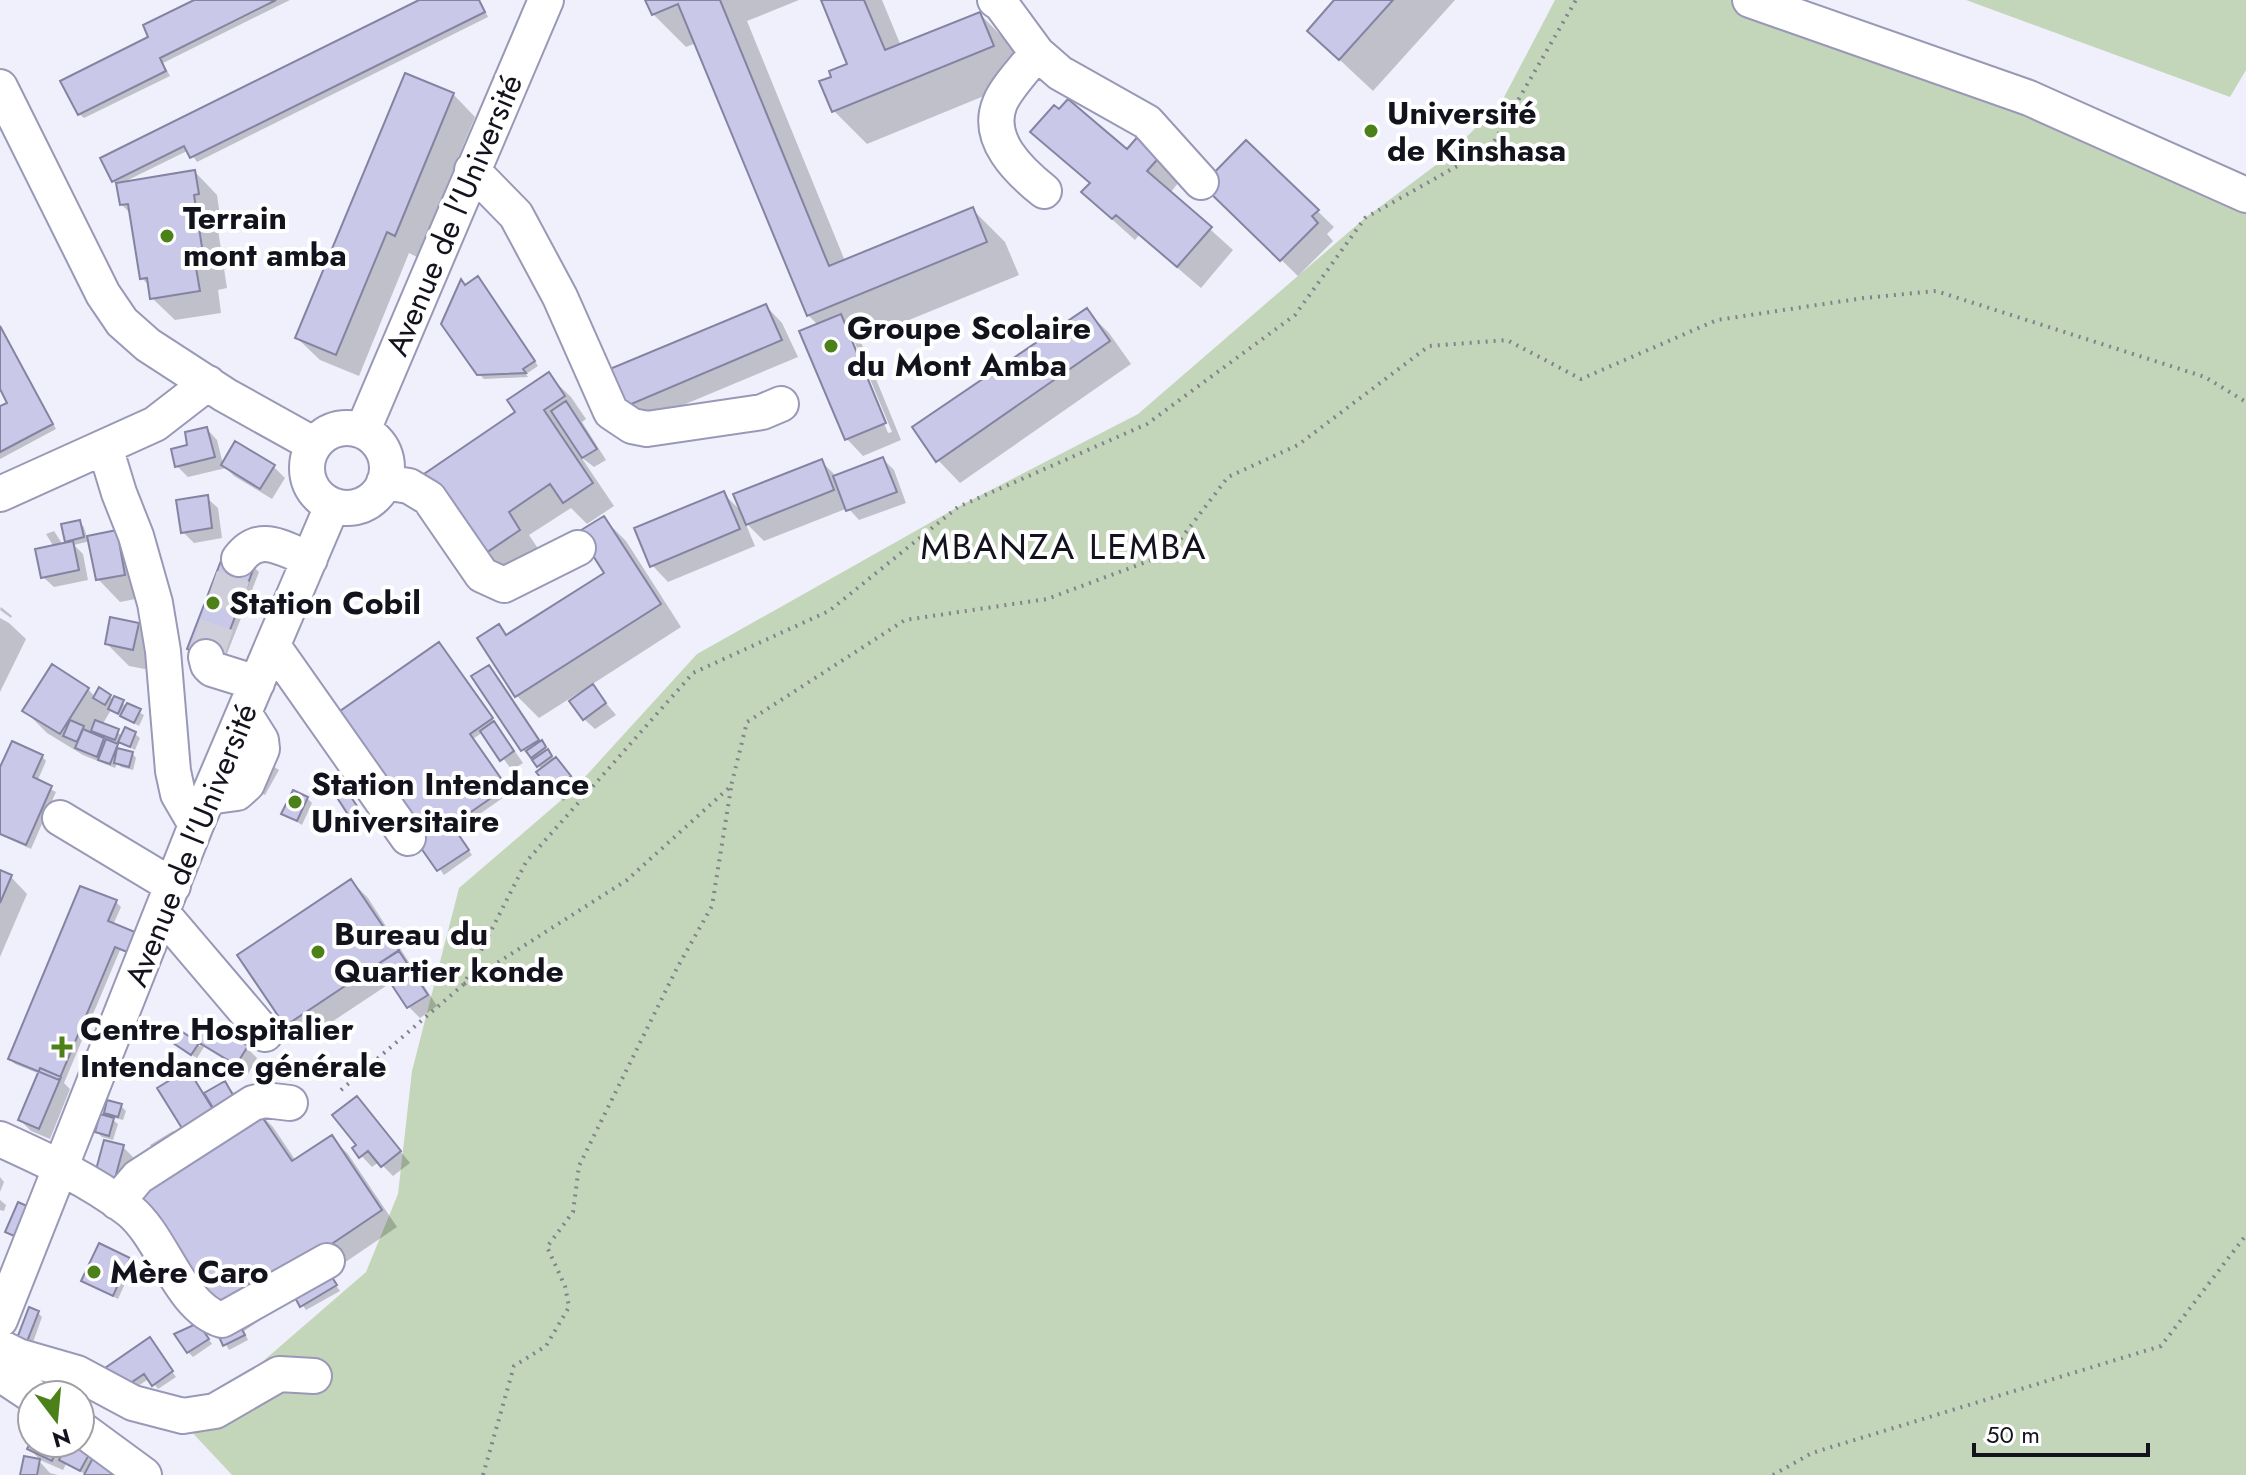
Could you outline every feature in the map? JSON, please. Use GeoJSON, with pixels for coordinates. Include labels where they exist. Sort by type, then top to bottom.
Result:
{"type":"FeatureCollection","features":[{"type":"Feature","properties":{"kind":"street","name":"Avenue de l'Université"},"geometry":{"type":"LineString","coordinates":[[363,430],[546,0]]}},
{"type":"Feature","properties":{"kind":"street"},"geometry":{"type":"LineString","coordinates":[[995,0],[1037,53],[1060,73],[1147,122],[1201,182]]}},
{"type":"Feature","properties":{"kind":"street"},"geometry":{"type":"LineString","coordinates":[[1750,0],[2029,98],[2246,195]]}},
{"type":"Feature","properties":{"kind":"street"},"geometry":{"type":"LineString","coordinates":[[1037,53],[1000,103],[995,130],[1009,156],[1044,191]]}},
{"type":"Feature","properties":{"kind":"street"},"geometry":{"type":"LineString","coordinates":[[0,87],[103,294],[122,322],[148,345],[225,395],[313,444]]}},
{"type":"Feature","properties":{"kind":"street"},"geometry":{"type":"LineString","coordinates":[[472,170],[516,215],[560,297],[611,412],[632,426],[647,429],[762,412],[781,404]]}},
{"type":"Feature","properties":{"kind":"street"},"geometry":{"type":"LineString","coordinates":[[0,494],[155,424],[208,383]]}},
{"type":"Feature","properties":{"kind":"street"},"geometry":{"type":"LineString","coordinates":[[345,427],[363,430],[378,441],[386,457],[384,482],[380,491],[367,503],[350,508],[332,506],[317,495],[307,480],[306,461],[313,444],[327,431],[345,427]]}},
{"type":"Feature","properties":{"kind":"street"},"geometry":{"type":"LineString","coordinates":[[105,447],[155,603],[178,794],[202,811]]}},
{"type":"Feature","properties":{"kind":"street"},"geometry":{"type":"LineString","coordinates":[[384,482],[409,486],[429,498],[482,575],[504,585],[578,548]]}},
{"type":"Feature","properties":{"kind":"street","name":"Avenue de l'Université"},"geometry":{"type":"LineString","coordinates":[[0,1320],[202,811],[332,506]]}},
{"type":"Feature","properties":{"kind":"street"},"geometry":{"type":"LineString","coordinates":[[239,559],[248,547],[264,542],[310,559]]}},
{"type":"Feature","properties":{"kind":"street"},"geometry":{"type":"LineString","coordinates":[[273,646],[408,838]]}},
{"type":"Feature","properties":{"kind":"street"},"geometry":{"type":"LineString","coordinates":[[206,657],[212,669],[250,698]]}},
{"type":"Feature","properties":{"kind":"street"},"geometry":{"type":"LineString","coordinates":[[60,818],[167,900],[265,1034]]}},
{"type":"Feature","properties":{"kind":"street"},"geometry":{"type":"LineString","coordinates":[[117,1202],[138,1177],[253,1103],[265,1100],[290,1103]]}},
{"type":"Feature","properties":{"kind":"street"},"geometry":{"type":"LineString","coordinates":[[0,1139],[61,1167],[131,1212],[204,1312],[222,1320],[327,1261]]}},
{"type":"Feature","properties":{"kind":"street"},"geometry":{"type":"LineString","coordinates":[[0,1347],[18,1356],[77,1373],[133,1403],[183,1416],[215,1411],[279,1374],[314,1376]]}},
{"type":"Feature","properties":{"kind":"street"},"geometry":{"type":"LineString","coordinates":[[96,1440],[144,1475]]}},
{"type":"Feature","properties":{"kind":"path"},"geometry":{"type":"LineString","coordinates":[[464,984],[526,862],[693,673],[829,611],[958,507],[1147,424],[1295,315],[1365,218],[1491,147],[1576,0]]}},
{"type":"Feature","properties":{"kind":"path"},"geometry":{"type":"LineString","coordinates":[[483,1475],[514,1366],[546,1346],[569,1307],[565,1286],[547,1247],[573,1212],[579,1166],[677,968],[712,906],[731,786],[747,722],[905,620],[1047,599],[1170,553],[1228,477],[1298,445],[1429,346],[1507,340],[1581,379],[1717,320],[1864,298],[1936,291],[2205,377],[2246,402]]}},
{"type":"Feature","properties":{"kind":"path"},"geometry":{"type":"LineString","coordinates":[[341,1090],[464,984],[627,880],[731,786]]}},
{"type":"Feature","properties":{"kind":"path"},"geometry":{"type":"LineString","coordinates":[[1773,1475],[1812,1453],[2161,1346],[2246,1235]]}},
{"type":"Feature","properties":{"kind":"green space"},"geometry":{"type":"Polygon","coordinates":[[[1555,0],[1802,0],[2246,186],[2246,1475],[232,1475],[187,1427],[366,1272],[398,1194],[412,1071],[459,888],[573,790],[697,654],[958,507],[1138,414],[1365,218],[1444,159],[1501,103],[1555,0]]]}},
{"type":"Feature","properties":{"kind":"green space"},"geometry":{"type":"Polygon","coordinates":[[[1966,0],[2246,0],[2246,70],[2230,97],[1966,0]]]}},
{"type":"Feature","properties":{"kind":"building"},"geometry":{"type":"Polygon","coordinates":[[[194,0],[276,0],[160,58],[166,71],[78,115],[60,81],[148,37],[143,25],[194,0]]]}},
{"type":"Feature","properties":{"kind":"building"},"geometry":{"type":"Polygon","coordinates":[[[419,0],[479,0],[485,12],[190,158],[184,146],[112,182],[100,158],[419,0]]]}},
{"type":"Feature","properties":{"kind":"building"},"geometry":{"type":"Polygon","coordinates":[[[645,0],[720,0],[829,266],[973,207],[987,242],[807,316],[678,4],[652,15],[645,0]]]}},
{"type":"Feature","properties":{"kind":"building"},"geometry":{"type":"Polygon","coordinates":[[[821,0],[864,0],[885,50],[980,12],[994,46],[832,112],[819,81],[831,77],[829,71],[847,64],[821,0]]]}},
{"type":"Feature","properties":{"kind":"building"},"geometry":{"type":"Polygon","coordinates":[[[1334,0],[1393,0],[1339,60],[1307,31],[1334,0]]]}},
{"type":"Feature","properties":{"kind":"building"},"geometry":{"type":"Polygon","coordinates":[[[405,73],[454,93],[395,236],[387,232],[336,355],[295,338],[405,73]]]}},
{"type":"Feature","properties":{"kind":"building"},"geometry":{"type":"Polygon","coordinates":[[[1068,99],[1127,149],[1141,133],[1164,152],[1147,171],[1212,227],[1177,267],[1116,215],[1112,219],[1081,192],[1090,183],[1030,132],[1054,105],[1059,109],[1068,99]]]}},
{"type":"Feature","properties":{"kind":"building"},"geometry":{"type":"Polygon","coordinates":[[[1246,140],[1319,210],[1312,216],[1318,223],[1280,261],[1202,185],[1246,140]]]}},
{"type":"Feature","properties":{"kind":"building","name":"Terrain mont amba"},"geometry":{"type":"Polygon","coordinates":[[[195,170],[199,194],[194,195],[205,267],[196,268],[200,291],[150,299],[147,278],[140,279],[128,204],[120,205],[116,183],[195,170]]]}},
{"type":"Feature","properties":{"kind":"building"},"geometry":{"type":"Polygon","coordinates":[[[478,276],[535,361],[523,369],[526,373],[477,375],[441,324],[461,279],[465,285],[478,276]]]}},
{"type":"Feature","properties":{"kind":"building"},"geometry":{"type":"Polygon","coordinates":[[[766,304],[782,340],[622,408],[605,371],[766,304]]]}},
{"type":"Feature","properties":{"kind":"building"},"geometry":{"type":"Polygon","coordinates":[[[1087,308],[1110,341],[936,462],[912,427],[1087,308]]]}},
{"type":"Feature","properties":{"kind":"building"},"geometry":{"type":"Polygon","coordinates":[[[841,314],[886,423],[845,440],[799,331],[841,314]]]}},
{"type":"Feature","properties":{"kind":"building"},"geometry":{"type":"Polygon","coordinates":[[[0,326],[53,424],[0,452],[0,406],[7,403],[0,389],[0,326]]]}},
{"type":"Feature","properties":{"kind":"building"},"geometry":{"type":"Polygon","coordinates":[[[549,372],[565,396],[544,410],[593,483],[563,503],[550,484],[509,512],[520,530],[477,559],[421,476],[515,412],[507,400],[549,372]]]}},
{"type":"Feature","properties":{"kind":"building"},"geometry":{"type":"Polygon","coordinates":[[[566,401],[597,449],[582,458],[551,411],[566,401]]]}},
{"type":"Feature","properties":{"kind":"building"},"geometry":{"type":"Polygon","coordinates":[[[207,427],[215,457],[175,467],[171,449],[187,445],[185,432],[207,427]]]}},
{"type":"Feature","properties":{"kind":"building"},"geometry":{"type":"Polygon","coordinates":[[[235,441],[275,465],[260,489],[221,465],[235,441]]]}},
{"type":"Feature","properties":{"kind":"building"},"geometry":{"type":"Polygon","coordinates":[[[883,457],[897,492],[846,511],[833,476],[883,457]]]}},
{"type":"Feature","properties":{"kind":"building"},"geometry":{"type":"Polygon","coordinates":[[[822,459],[834,490],[746,525],[733,494],[822,459]]]}},
{"type":"Feature","properties":{"kind":"building"},"geometry":{"type":"Polygon","coordinates":[[[724,491],[740,529],[650,567],[634,528],[724,491]]]}},
{"type":"Feature","properties":{"kind":"building"},"geometry":{"type":"Polygon","coordinates":[[[208,495],[212,528],[181,533],[176,500],[208,495]]]}},
{"type":"Feature","properties":{"kind":"building"},"geometry":{"type":"Polygon","coordinates":[[[604,516],[661,604],[515,697],[477,638],[499,624],[506,635],[604,573],[578,532],[604,516]]]}},
{"type":"Feature","properties":{"kind":"building"},"geometry":{"type":"Polygon","coordinates":[[[80,520],[84,537],[65,542],[61,524],[80,520]]]}},
{"type":"Feature","properties":{"kind":"building"},"geometry":{"type":"Polygon","coordinates":[[[117,530],[125,575],[96,580],[87,536],[117,530]]]}},
{"type":"Feature","properties":{"kind":"building"},"geometry":{"type":"Polygon","coordinates":[[[73,541],[79,570],[41,578],[35,549],[73,541]]]}},
{"type":"Feature","properties":{"kind":"building"},"geometry":{"type":"Polygon","coordinates":[[[224,553],[255,565],[218,661],[187,649],[224,553]]]}},
{"type":"Feature","properties":{"kind":"building"},"geometry":{"type":"Polygon","coordinates":[[[110,617],[139,623],[133,650],[105,644],[110,617]]]}},
{"type":"Feature","properties":{"kind":"building"},"geometry":{"type":"Polygon","coordinates":[[[439,642],[493,718],[470,734],[507,787],[452,825],[469,850],[437,871],[330,718],[439,642]]]}},
{"type":"Feature","properties":{"kind":"building"},"geometry":{"type":"Polygon","coordinates":[[[52,664],[89,688],[60,734],[22,711],[52,664]]]}},
{"type":"Feature","properties":{"kind":"building"},"geometry":{"type":"Polygon","coordinates":[[[489,665],[539,740],[521,751],[471,676],[489,665]]]}},
{"type":"Feature","properties":{"kind":"building"},"geometry":{"type":"Polygon","coordinates":[[[593,684],[606,703],[583,720],[569,701],[593,684]]]}},
{"type":"Feature","properties":{"kind":"building"},"geometry":{"type":"Polygon","coordinates":[[[99,687],[111,695],[105,705],[93,698],[99,687]]]}},
{"type":"Feature","properties":{"kind":"building"},"geometry":{"type":"Polygon","coordinates":[[[114,696],[124,700],[118,714],[108,709],[114,696]]]}},
{"type":"Feature","properties":{"kind":"building"},"geometry":{"type":"Polygon","coordinates":[[[127,703],[141,709],[134,723],[120,716],[127,703]]]}},
{"type":"Feature","properties":{"kind":"building"},"geometry":{"type":"Polygon","coordinates":[[[70,720],[84,726],[77,742],[63,736],[70,720]]]}},
{"type":"Feature","properties":{"kind":"building"},"geometry":{"type":"Polygon","coordinates":[[[95,720],[119,729],[115,740],[91,731],[95,720]]]}},
{"type":"Feature","properties":{"kind":"building"},"geometry":{"type":"Polygon","coordinates":[[[494,721],[514,751],[500,761],[480,731],[494,721]]]}},
{"type":"Feature","properties":{"kind":"building"},"geometry":{"type":"Polygon","coordinates":[[[125,727],[136,732],[130,747],[118,742],[125,727]]]}},
{"type":"Feature","properties":{"kind":"building"},"geometry":{"type":"Polygon","coordinates":[[[83,729],[104,738],[97,757],[75,748],[83,729]]]}},
{"type":"Feature","properties":{"kind":"building"},"geometry":{"type":"Polygon","coordinates":[[[106,739],[118,744],[110,764],[98,760],[106,739]]]}},
{"type":"Feature","properties":{"kind":"building"},"geometry":{"type":"Polygon","coordinates":[[[542,740],[546,747],[531,758],[526,751],[542,740]]]}},
{"type":"Feature","properties":{"kind":"building"},"geometry":{"type":"Polygon","coordinates":[[[12,741],[43,755],[33,777],[52,786],[26,845],[0,834],[0,767],[12,741]]]}},
{"type":"Feature","properties":{"kind":"building"},"geometry":{"type":"Polygon","coordinates":[[[117,748],[133,752],[129,767],[114,763],[117,748]]]}},
{"type":"Feature","properties":{"kind":"building"},"geometry":{"type":"Polygon","coordinates":[[[548,749],[552,756],[537,767],[532,760],[548,749]]]}},
{"type":"Feature","properties":{"kind":"building"},"geometry":{"type":"Polygon","coordinates":[[[556,757],[571,776],[551,791],[536,772],[556,757]]]}},
{"type":"Feature","properties":{"kind":"building"},"geometry":{"type":"Polygon","coordinates":[[[335,773],[359,809],[349,816],[325,779],[335,773]]]}},
{"type":"Feature","properties":{"kind":"building"},"geometry":{"type":"Polygon","coordinates":[[[293,790],[308,797],[297,821],[281,814],[293,790]]]}},
{"type":"Feature","properties":{"kind":"building"},"geometry":{"type":"Polygon","coordinates":[[[0,870],[12,875],[0,903],[0,870]]]}},
{"type":"Feature","properties":{"kind":"building","name":"Bureau du Quartier konde"},"geometry":{"type":"Polygon","coordinates":[[[351,879],[399,950],[285,1026],[237,955],[351,879]]]}},
{"type":"Feature","properties":{"kind":"building"},"geometry":{"type":"Polygon","coordinates":[[[80,886],[117,900],[108,921],[135,932],[127,952],[115,947],[59,1080],[8,1059],[80,886]]]}},
{"type":"Feature","properties":{"kind":"building"},"geometry":{"type":"Polygon","coordinates":[[[399,951],[428,995],[407,1008],[378,964],[399,951]]]}},
{"type":"Feature","properties":{"kind":"building"},"geometry":{"type":"Polygon","coordinates":[[[205,1020],[248,1046],[236,1065],[193,1039],[205,1020]]]}},
{"type":"Feature","properties":{"kind":"building"},"geometry":{"type":"Polygon","coordinates":[[[181,1031],[199,1043],[191,1055],[173,1043],[181,1031]]]}},
{"type":"Feature","properties":{"kind":"building"},"geometry":{"type":"Polygon","coordinates":[[[40,1068],[61,1077],[39,1129],[18,1120],[40,1068]]]}},
{"type":"Feature","properties":{"kind":"building"},"geometry":{"type":"Polygon","coordinates":[[[188,1069],[219,1119],[188,1138],[157,1088],[188,1069]]]}},
{"type":"Feature","properties":{"kind":"building"},"geometry":{"type":"Polygon","coordinates":[[[225,1081],[238,1104],[218,1116],[204,1093],[225,1081]]]}},
{"type":"Feature","properties":{"kind":"building"},"geometry":{"type":"Polygon","coordinates":[[[357,1096],[401,1151],[381,1167],[368,1151],[359,1158],[352,1148],[356,1145],[332,1115],[357,1096]]]}},
{"type":"Feature","properties":{"kind":"building"},"geometry":{"type":"Polygon","coordinates":[[[107,1100],[122,1104],[118,1117],[104,1113],[107,1100]]]}},
{"type":"Feature","properties":{"kind":"building"},"geometry":{"type":"Polygon","coordinates":[[[256,1108],[292,1161],[332,1135],[382,1210],[222,1318],[135,1189],[256,1108]]]}},
{"type":"Feature","properties":{"kind":"building"},"geometry":{"type":"Polygon","coordinates":[[[100,1114],[114,1118],[109,1136],[95,1132],[100,1114]]]}},
{"type":"Feature","properties":{"kind":"building"},"geometry":{"type":"Polygon","coordinates":[[[104,1140],[124,1145],[113,1186],[93,1181],[104,1140]]]}},
{"type":"Feature","properties":{"kind":"building"},"geometry":{"type":"Polygon","coordinates":[[[18,1202],[27,1206],[14,1236],[5,1232],[18,1202]]]}},
{"type":"Feature","properties":{"kind":"building"},"geometry":{"type":"Polygon","coordinates":[[[99,1243],[130,1258],[113,1296],[81,1281],[99,1243]]]}},
{"type":"Feature","properties":{"kind":"building"},"geometry":{"type":"Polygon","coordinates":[[[328,1271],[337,1285],[300,1307],[292,1292],[328,1271]]]}},
{"type":"Feature","properties":{"kind":"building"},"geometry":{"type":"Polygon","coordinates":[[[29,1307],[39,1311],[26,1344],[16,1341],[29,1307]]]}},
{"type":"Feature","properties":{"kind":"building"},"geometry":{"type":"Polygon","coordinates":[[[238,1322],[245,1335],[223,1346],[217,1332],[238,1322]]]}},
{"type":"Feature","properties":{"kind":"building"},"geometry":{"type":"Polygon","coordinates":[[[198,1323],[209,1339],[187,1353],[174,1334],[198,1323]]]}},
{"type":"Feature","properties":{"kind":"building"},"geometry":{"type":"Polygon","coordinates":[[[150,1337],[173,1371],[152,1386],[144,1374],[120,1390],[105,1368],[150,1337]]]}},
{"type":"Feature","properties":{"kind":"building"},"geometry":{"type":"Polygon","coordinates":[[[96,1452],[131,1475],[84,1475],[92,1459],[96,1459],[96,1452]]]}},
{"type":"Feature","properties":{"kind":"building"},"geometry":{"type":"Polygon","coordinates":[[[23,1459],[40,1459],[37,1475],[20,1475],[23,1459]]]}},
{"type":"Feature","properties":{"kind":"building"},"geometry":{"type":"Polygon","coordinates":[[[59,1459],[87,1459],[80,1471],[59,1459]]]}},
{"type":"Feature","properties":{"kind":"tunnel"},"geometry":{"type":"LineString","coordinates":[[206,657],[239,559]]}},
{"type":"Feature","properties":{"kind":"place","name":"Université de Kinshasa"},"geometry":{"type":"Point","coordinates":[1371,131]}},
{"type":"Feature","properties":{"kind":"place","name":"Terrain mont amba"},"geometry":{"type":"Point","coordinates":[167,236]}},
{"type":"Feature","properties":{"kind":"place","name":"Groupe Scolaire du Mont Amba"},"geometry":{"type":"Point","coordinates":[831,346]}},
{"type":"Feature","properties":{"kind":"place","name":"Station Cobil"},"geometry":{"type":"Point","coordinates":[213,603]}},
{"type":"Feature","properties":{"kind":"place","name":"Station Intendance Universitaire"},"geometry":{"type":"Point","coordinates":[295,802]}},
{"type":"Feature","properties":{"kind":"place","name":"Bureau du Quartier konde"},"geometry":{"type":"Point","coordinates":[318,952]}},
{"type":"Feature","properties":{"kind":"place","name":"Centre Hospitalier Intendance générale"},"geometry":{"type":"Point","coordinates":[62,1047]}},
{"type":"Feature","properties":{"kind":"place","name":"Mère Caro"},"geometry":{"type":"Point","coordinates":[94,1272]}},
{"type":"Feature","properties":{"kind":"district","name":"MBANZA LEMBA"},"geometry":{"type":"Point","coordinates":[1064,546]}}]}
